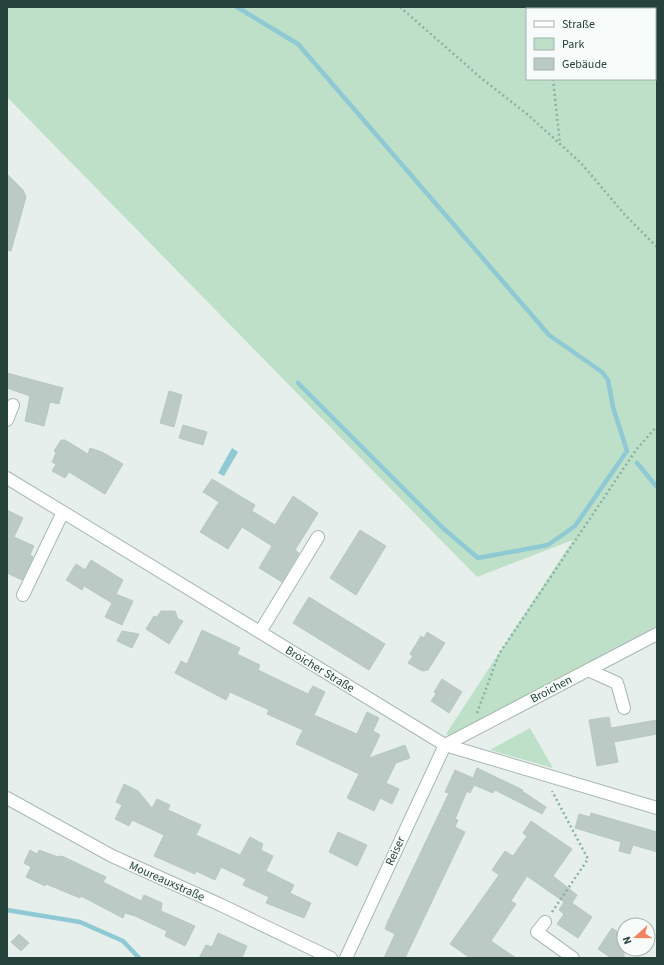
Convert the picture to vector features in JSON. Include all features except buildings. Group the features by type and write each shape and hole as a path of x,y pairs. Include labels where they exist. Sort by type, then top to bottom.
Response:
{"street":[{"path":"7,420 13,404"},
{"name":"Broicher Straße","path":"7,478 445,745 657,808"},
{"path":"23,595 63,512"},
{"path":"260,632 318,537"},
{"name":"Broichen","path":"445,745 657,634"},
{"path":"588,670 617,683 624,708"},
{"name":"Reiser","path":"346,958 445,745"},
{"name":"Moureauxstraße","path":"7,798 112,856 331,958"},
{"path":"545,922 537,932 573,958"}],"path":[{"path":"400,7 481,78 527,114 581,163 625,215 657,247"},
{"path":"553,80 560,144"},
{"path":"470,733 499,654 636,450 657,426"},
{"path":"543,775 588,859 545,922"}],"green space":[{"path":"7,7 657,7 657,637 456,740 446,734 573,540 477,577 7,97"},
{"path":"530,728 553,768 490,750"}],"water":[{"path":"232,448 238,452 224,476 218,473"}],"waterway":[{"path":"237,7 298,44 549,335 602,372 608,380 613,407 627,451 575,526 548,545 478,558 444,529 298,383"},
{"path":"637,463 657,487"},
{"path":"7,910 80,922 123,941 139,958"}]}
